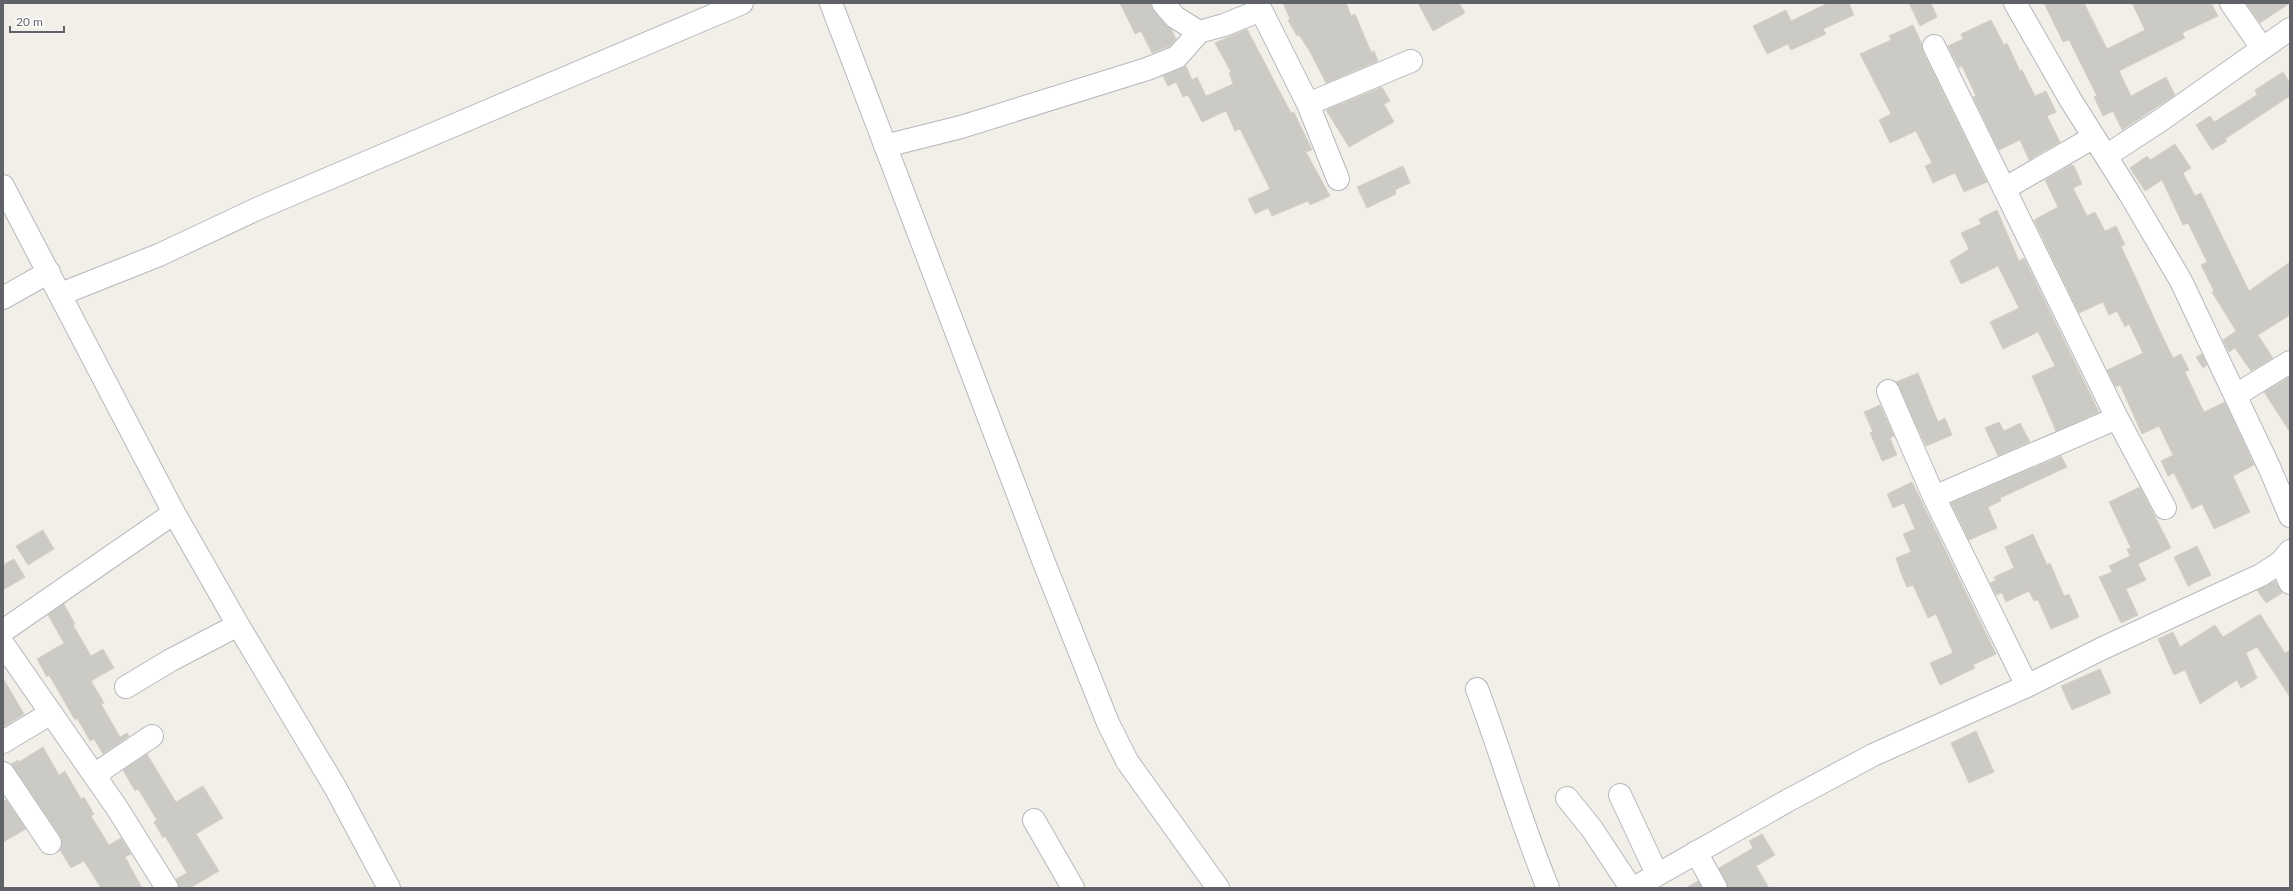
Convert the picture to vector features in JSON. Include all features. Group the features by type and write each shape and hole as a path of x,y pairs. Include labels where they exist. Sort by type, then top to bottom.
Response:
{"street":[{"path":"61,294 159,255 259,208 742,3"},
{"path":"831,3 1043,560 1108,723 1127,761 1218,888"},
{"path":"1163,3 1175,17 1199,32"},
{"path":"2015,3 2181,281 2236,395 2290,513"},
{"path":"2231,3 2262,48"},
{"path":"885,146 961,127 1147,69 1177,58 1199,32 1224,25 1260,6 1308,104 1338,179"},
{"path":"2106,156 2161,120 2290,29"},
{"path":"1934,46 2117,418 2165,508"},
{"path":"1308,104 1411,61"},
{"path":"2004,189 2094,137"},
{"path":"3,186 61,294 174,513 238,625 335,787 389,888"},
{"path":"3,298 49,272"},
{"path":"2236,395 2290,362"},
{"path":"1888,391 1934,496 2027,686"},
{"path":"1934,496 2117,418"},
{"path":"168,888 94,775 3,642 174,513"},
{"path":"1634,888 1696,852 1873,755 2027,686 2101,649 2261,575 2285,556 2290,583"},
{"path":"126,687 171,660 238,625"},
{"path":"1477,689 1507,769 1532,848 1548,888"},
{"path":"3,742 51,713"},
{"path":"94,775 152,736"},
{"path":"3,773 50,843"},
{"path":"1620,795 1657,874"},
{"path":"1566,798 1592,829 1631,888"},
{"path":"1034,820 1073,888"},
{"path":"1696,852 1716,888"}],"building":[{"path":"1120,3 1151,3 1154,11 1171,29 1176,39 1170,46 1152,53 1141,31 1135,34"},
{"path":"1283,3 1346,3 1351,16 1355,14 1371,52 1374,51 1378,61 1326,83 1309,50 1299,35 1297,36 1288,20 1290,19"},
{"path":"1418,3 1459,3 1465,13 1433,31"},
{"path":"1828,3 1849,3 1854,15 1823,29 1826,34 1791,50 1788,44 1767,54 1753,26 1786,10 1791,21"},
{"path":"1909,3 1931,3 1937,17 1920,26"},
{"path":"2044,3 2084,3 2107,49 2145,30 2132,3 2211,3 2218,16 2182,33 2185,38 2119,71 2131,96 2166,77 2175,95 2122,130 2113,111 2103,116 2094,97 2097,96 2069,40 2063,42"},
{"path":"2246,3 2290,3 2260,23"},
{"path":"1991,20 2004,45 2007,43 2020,71 2022,70 2035,96 2046,91 2056,112 2047,116 2060,142 2029,160 2020,140 1999,150 1973,97 1976,96 1962,66 1959,68 1948,46 1963,39 1961,34"},
{"path":"1913,25 1922,44 1923,52 1987,182 1964,192 1955,173 1933,183 1925,166 1932,163 1916,131 1890,143 1879,120 1891,114 1860,54 1891,40 1889,36"},
{"path":"1247,29 1291,113 1294,112 1312,150 1306,152 1330,196 1310,205 1308,201 1272,216 1268,208 1255,214 1248,199 1270,189 1240,129 1235,131 1226,111 1202,122 1188,95 1183,97 1176,82 1168,86 1163,76 1186,66 1192,80 1197,77 1206,96 1233,84 1229,73 1231,72 1215,43"},
{"path":"2283,72 2290,83 2290,96 2225,139 2227,141 2212,150 2196,125 2210,116 2214,122 2257,95 2255,90"},
{"path":"1382,87 1390,101 1384,104 1394,122 1349,147 1326,110"},
{"path":"2175,144 2191,168 2183,173 2195,196 2201,193 2249,291 2290,262 2290,315 2258,335 2273,358 2251,371 2235,348 2229,352 2223,340 2236,331 2212,292 2214,291 2201,265 2207,262 2188,223 2183,225 2162,180 2145,191 2130,168 2147,156 2150,160"},
{"path":"2071,165 2074,166 2082,184 2073,188 2087,216 2095,212 2105,231 2116,226 2125,245 2121,246 2161,333 2173,358 2181,354 2189,370 2185,372 2204,412 2225,402 2254,465 2233,476 2250,512 2214,529 2202,504 2192,509 2174,473 2168,476 2161,461 2173,455 2159,426 2142,434 2120,385 2116,387 2107,370 2143,353 2129,324 2125,327 2117,311 2109,315 2103,302 2079,313 2034,220 2058,207 2045,180"},
{"path":"1403,166 1410,183 1395,190 1396,194 1367,208 1357,187"},
{"path":"1997,210 2019,261 2024,258 2099,412 2056,431 2032,376 2055,366 2038,332 2003,349 1990,322 2019,308 1998,266 1961,284 1950,261 1969,249 1961,233 1981,224 1979,219"},
{"path":"2202,354 2207,365 2203,368 2196,357"},
{"path":"1918,373 1938,422 1945,418 1952,435 1926,446 1896,382"},
{"path":"2290,377 2290,432 2264,392"},
{"path":"1880,405 1894,436 1890,438 1897,455 1882,461 1870,433 1873,432 1864,412"},
{"path":"1999,422 2004,431 2020,423 2030,442 1998,456 1985,428"},
{"path":"2061,456 2067,467 2000,498 2001,501 1988,507 1997,528 1969,540 1951,503"},
{"path":"1912,482 1996,654 1973,665 1975,668 1940,685 1930,663 1953,653 1936,614 1928,618 1913,585 1907,587 1901,573 1896,558 1911,552 1903,534 1915,529 1904,503 1893,508 1887,494"},
{"path":"2140,487 2171,548 2138,564 2146,580 2126,589 2138,615 2121,623 2099,577 2112,572 2109,566 2130,556 2127,549 2131,548 2109,502"},
{"path":"43,530 54,549 28,565 16,546"},
{"path":"2033,534 2047,565 2050,563 2064,596 2069,594 2079,617 2051,629 2038,600 2034,601 2029,591 2006,602 2002,593 1996,595 1990,583 1996,580 1994,577 2014,568 2005,547"},
{"path":"2197,546 2211,575 2188,586 2174,557"},
{"path":"14,559 25,577 3,590 3,565"},
{"path":"2275,581 2282,593 2266,603 2257,590"},
{"path":"64,604 75,624 73,625 91,656 103,649 114,668 91,681 104,703 101,704 120,737 127,733 129,736 103,754 94,739 90,741 77,718 75,720 49,675 47,677 37,659 64,643 48,615"},
{"path":"2260,614 2285,653 2290,650 2290,697 2257,647 2246,653 2257,678 2241,688 2237,680 2200,704 2185,670 2174,675 2158,639 2173,632 2180,647 2215,625 2223,637"},
{"path":"2100,669 2111,693 2072,710 2061,686"},
{"path":"3,678 24,714 3,727"},
{"path":"1976,731 1994,772 1969,783 1951,743"},
{"path":"43,747 59,775 65,771 81,799 84,797 94,814 91,816 109,845 121,838 131,854 125,857 142,888 101,888 84,861 71,868 60,850 62,843 60,836 11,764 18,760 19,762"},
{"path":"147,754 176,802 203,786 223,818 196,834 219,871 190,888 179,888 176,879 187,873 165,836 163,838 154,822 157,820 138,789 135,791 123,770"},
{"path":"6,800 26,829 3,842 3,801"},
{"path":"1762,834 1775,855 1756,866 1769,888 1728,888 1719,868 1753,848 1749,841"},
{"path":"1698,881 1702,888 1686,888"}]}
